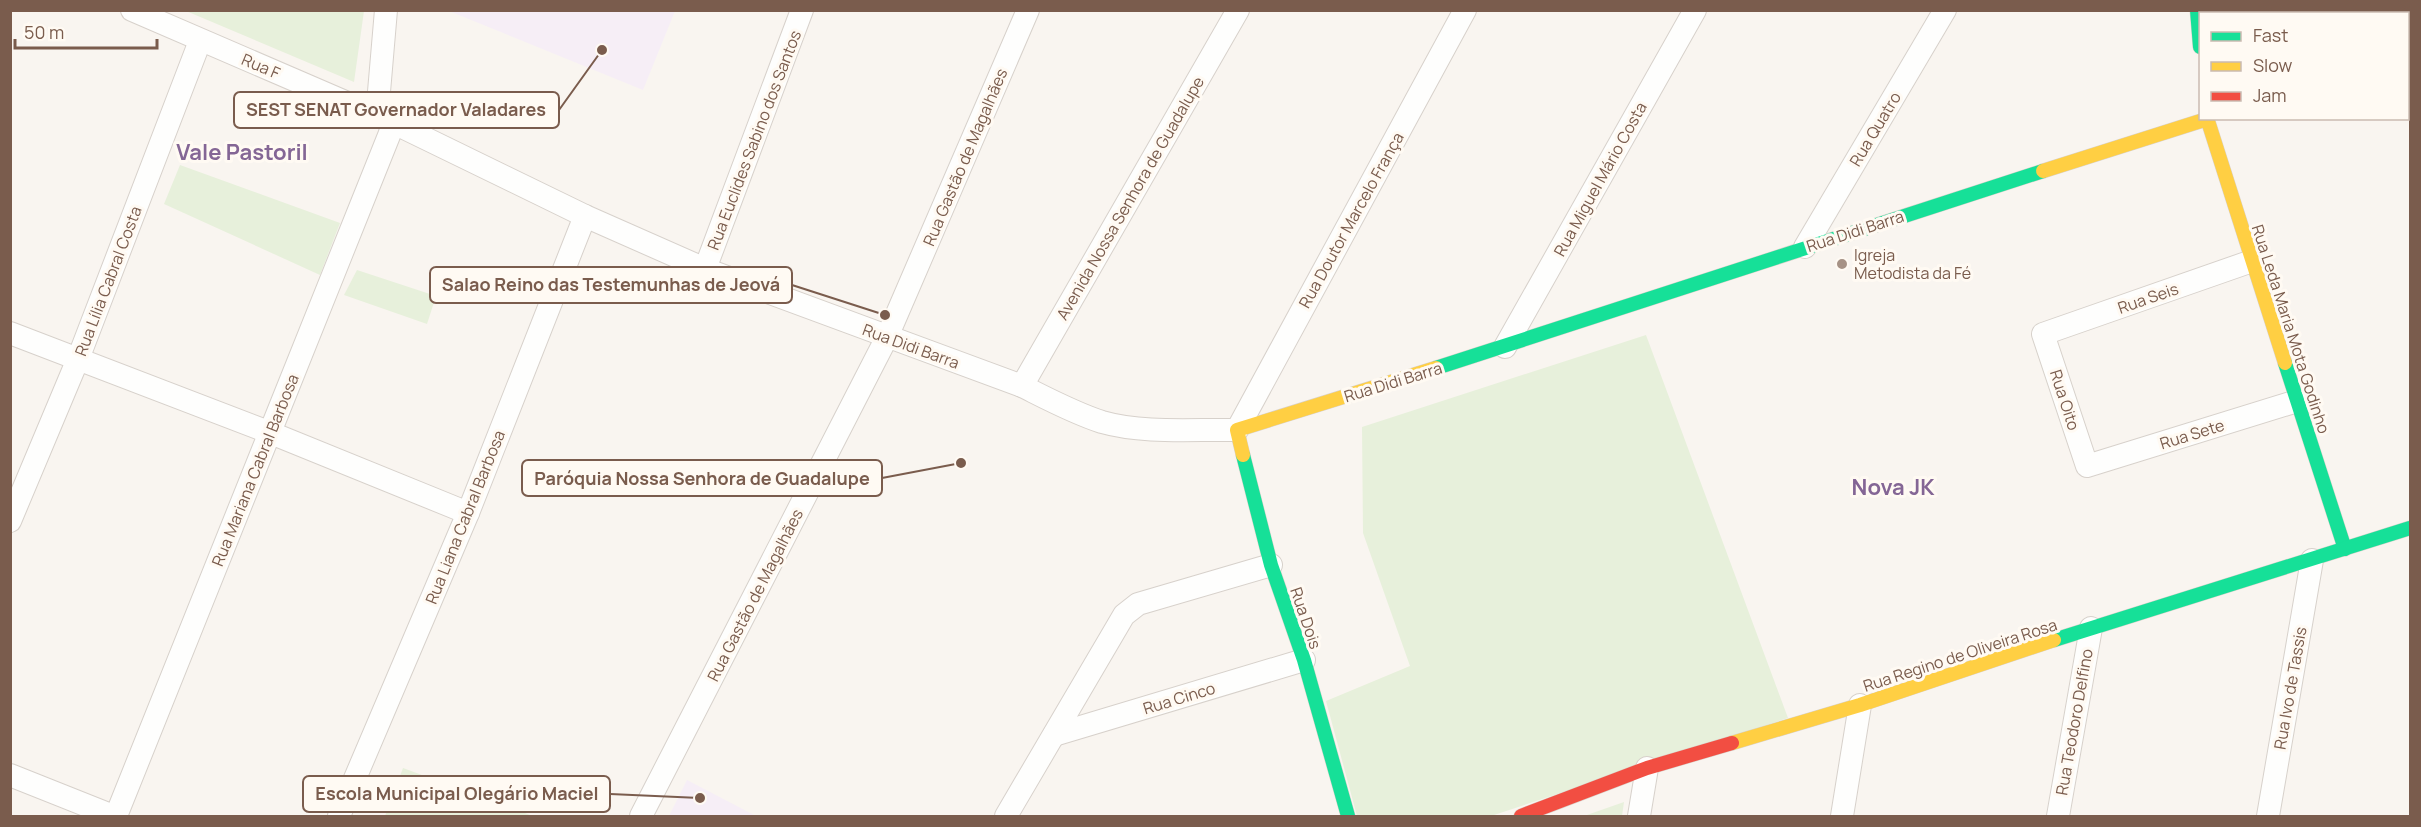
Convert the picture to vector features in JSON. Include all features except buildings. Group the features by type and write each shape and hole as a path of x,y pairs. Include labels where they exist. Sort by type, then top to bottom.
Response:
{"street":[{"name":"Rua F","path":"132,10 385,119 585,216"},
{"name":"Rua Mariana Cabral Barbosa","path":"115,816 271,433 385,119 386,10"},
{"name":"Rua Euclides Sabino dos Santos","path":"705,269 802,10"},
{"name":"Rua Gastão de Magalhães","path":"641,816 887,337 1028,10"},
{"name":"Avenida Nossa Senhora de Guadalupe","path":"1022,386 1238,10"},
{"name":"Rua Doutor Marcelo França","path":"1237,430 1465,10"},
{"name":"Rua Miguel Mário Costa","path":"1505,347 1695,10"},
{"name":"Rua Quatro","path":"1805,247 1945,10"},
{"path":"2198,10 2199,28"},
{"name":"Rua Lília Cabral Costa","path":"10,520 78,359 201,41"},
{"name":"Rua Didi Barra","path":"585,216 705,269 1022,386 1063,406 1104,422 1145,428 1237,430 1505,347 1805,247 2201,120"},
{"name":"Rua Leda Maria Mota Godinho","path":"2208,120 2345,549"},
{"name":"Rua Liana Cabral Barbosa","path":"339,816 468,513 585,216"},
{"name":"Rua Seis","path":"2043,334 2252,261"},
{"path":"10,333 271,433 468,513"},
{"name":"Rua Oito","path":"2043,334 2087,466"},
{"name":"Rua Sete","path":"2087,466 2297,401"},
{"name":"Rua Dois","path":"1237,430 1271,565 1304,660 1348,816"},
{"path":"2410,528 2410,534"},
{"name":"Rua Regino de Oliveira Rosa","path":"1521,816 1647,768 1860,705 2091,628 2410,528"},
{"name":"Rua Ivo de Tassis","path":"2268,816 2312,560"},
{"path":"1006,816 1124,615 1138,604 1271,565"},
{"name":"Rua Teodoro Delfino","path":"2058,816 2091,628"},
{"name":"Rua Cinco","path":"1054,735 1304,660"},
{"path":"1842,816 1860,705"},
{"path":"1639,816 1647,768"},
{"path":"10,775 115,816"}],"shaded area":[{"path":"449,11 675,11 643,90"},
{"path":"2410,11 2410,63 2409,12 2231,12"},
{"path":"687,780 756,816 669,816"}],"green space":[{"path":"186,11 364,11 354,82"},
{"path":"180,165 340,223 320,275 164,204"},
{"path":"357,270 436,296 427,324 344,295"},
{"path":"1646,335 1788,718 1491,816 1357,816 1326,701 1410,666 1363,533 1362,427"},
{"path":"403,768 533,816 385,816"},
{"path":"1624,802 1622,816 1584,816"}],"traffic: fast":[{"path":"2197,10 2199,35"},
{"path":"1436,368 2043,171"},
{"path":"2285,363 2345,549"},
{"path":"1243,455 1271,565 1304,660 1348,816"},
{"path":"2054,640 2410,528"}],"traffic: slow":[{"path":"2043,171 2204,120"},
{"path":"2208,120 2285,363"},
{"path":"1243,455 1237,430 1436,368"},
{"path":"1732,743 1860,705 2054,640"}],"traffic: jam":[{"path":"1521,816 1647,768 1732,743"}],"place":[{"name":"SEST SENAT Governador Valadares","path":"602,50"},
{"name":"Igreja Metodista da Fé","path":"1842,264"},
{"name":"Salao Reino das Testemunhas de Jeová","path":"885,315"},
{"name":"Paróquia Nossa Senhora de Guadalupe","path":"961,463"},
{"name":"Escola Municipal Olegário Maciel","path":"700,798"}],"district":[{"name":"Vale Pastoril","path":"242,152"},
{"name":"Nova JK","path":"1893,487"}]}
